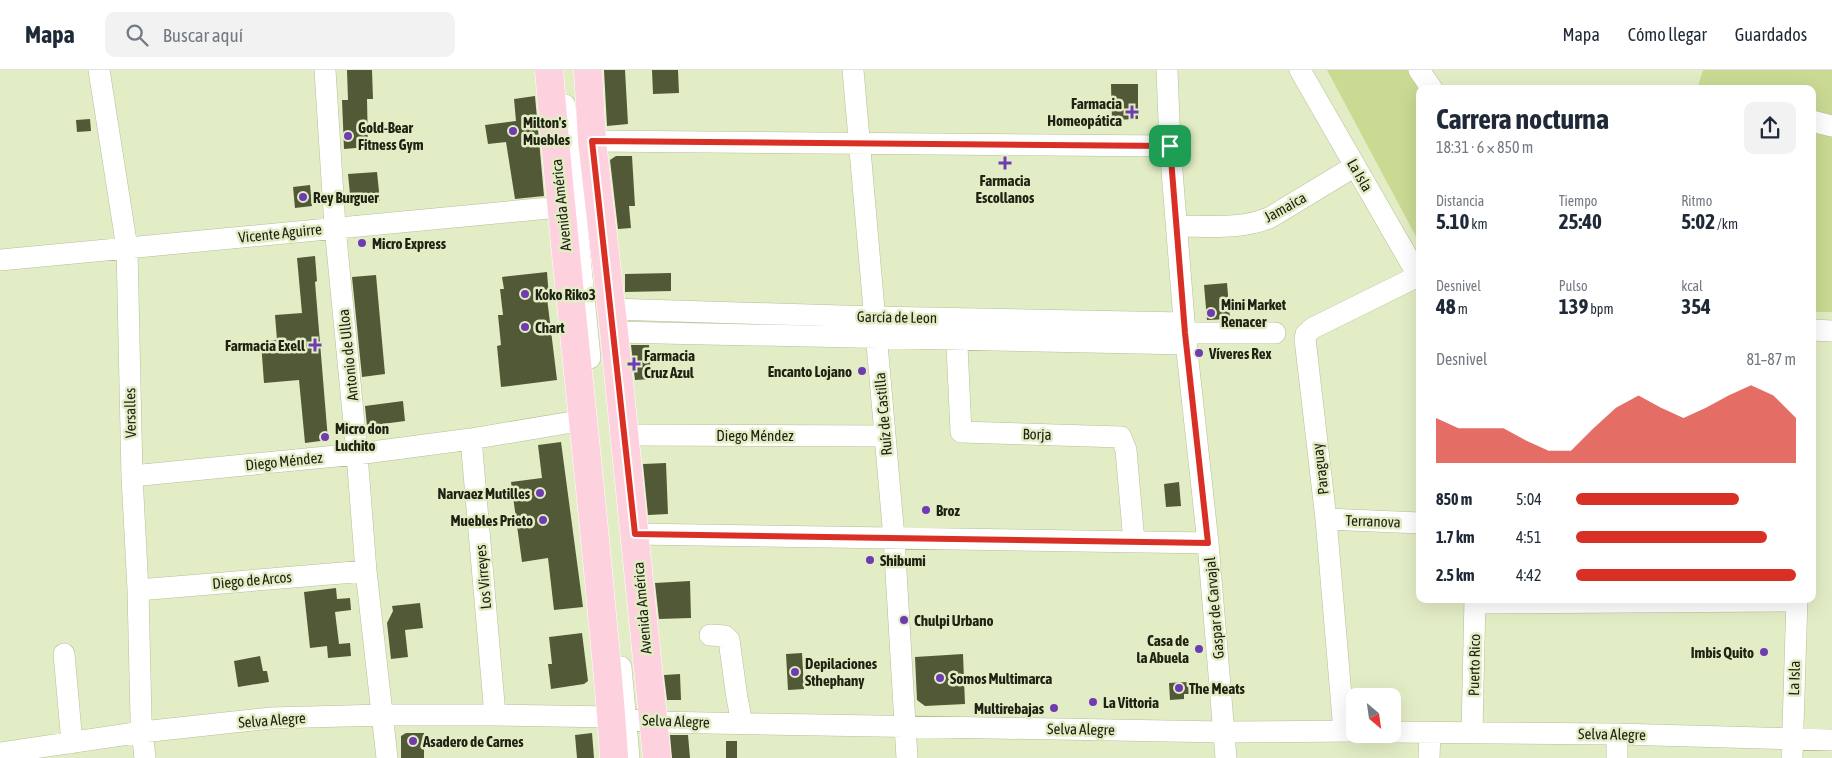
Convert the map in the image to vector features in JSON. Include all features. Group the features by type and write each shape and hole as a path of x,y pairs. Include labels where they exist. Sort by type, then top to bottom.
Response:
{"main road":[{"name":"Avenida América","path":"549,70 560,207 584,420 633,719 657,758"},
{"name":"Avenida América","path":"588,70 592,141 635,534 633,719 614,758"}],"street":[{"name":"Versalles","path":"99,70 127,248 132,476 138,590 142,732 145,758"},
{"name":"Antonio de Ulloa","path":"325,70 335,228 357,454 366,571 387,758"},
{"path":"562,70 633,719 644,758"},
{"path":"577,70 615,436 633,719 629,758"},
{"name":"Ruíz de Castilla","path":"853,70 894,538 907,758"},
{"name":"Gaspar de Carvajal","path":"1167,70 1170,146 1178,226 1185,333 1208,543 1226,758"},
{"name":"La Isla","path":"1300,70 1416,273"},
{"path":"1419,70 1429,85"},
{"path":"1816,122 1832,126"},
{"path":"592,141 1170,146"},
{"name":"Jamaica","path":"1178,226 1240,226 1257,223 1271,217 1355,166"},
{"name":"Vicente Aguirre","path":"0,260 560,207"},
{"name":"Paraguay","path":"1346,703 1305,339 1306,334 1318,325 1416,279"},
{"name":"García de Leon","path":"612,320 1185,333 1274,333"},
{"name":"Borja","path":"956,328 961,432 1121,437 1126,450 1134,542"},
{"path":"1816,330 1832,331"},
{"name":"Diego Méndez","path":"132,476 357,454 470,439 584,420"},
{"name":"Diego Méndez","path":"624,434 885,436"},
{"name":"Los Virreyes","path":"470,439 495,715"},
{"name":"Terranova","path":"1326,519 1416,523"},
{"path":"635,534 1208,543"},
{"name":"Diego de Arcos","path":"138,590 366,571"},
{"name":"Puerto Rico","path":"1472,732 1475,603"},
{"name":"La Isla","path":"1792,748 1797,603"},
{"path":"710,635 725,636 729,640 742,723"},
{"path":"64,654 72,742"},
{"name":"Selva Alegre","path":"0,753 142,732 271,718 383,715 495,715 742,723 1223,732 1346,731"},
{"name":"Selva Alegre","path":"1401,732 1617,734 1792,748 1832,740"},
{"path":"1429,758 1430,733"},
{"path":"1617,734 1617,758"}],"green space":[{"path":"1327,70 1410,70 1416,85 1416,237"},
{"path":"1703,70 1832,70 1832,312 1816,312 1816,85 1698,85"}],"building":[{"path":"347,70 372,70 373,99 367,99 368,147 344,149 342,100 348,100"},
{"path":"604,70 625,70 628,124 607,126"},
{"path":"652,70 678,70 679,93 653,94"},
{"path":"1111,84 1138,84 1138,119 1112,120"},
{"path":"535,96 544,196 515,199 506,142 488,144 485,125 516,121 514,99"},
{"path":"90,119 91,131 77,132 76,120"},
{"path":"616,156 632,156 635,206 629,206 631,228 618,229 610,160"},
{"path":"377,172 380,201 351,204 348,174"},
{"name":"Rey Burguer","path":"310,185 312,206 295,208 293,187"},
{"path":"315,256 317,281 315,282 328,440 305,443 299,380 264,383 261,342 277,340 275,315 302,313 297,258"},
{"path":"547,272 549,298 547,298 557,380 501,387 497,346 501,345 498,315 503,315 500,289 504,289 502,277"},
{"path":"671,273 671,291 625,292 625,274"},
{"path":"376,275 385,374 362,377 352,277"},
{"path":"1227,283 1230,319 1207,320 1204,285"},
{"path":"631,345 649,345 651,379 635,380"},
{"path":"403,401 405,421 367,426 365,406"},
{"path":"561,442 583,607 554,610 548,558 522,562 511,482 542,478 538,445"},
{"path":"666,463 668,514 648,515 643,464"},
{"path":"1179,482 1181,506 1166,507 1164,484"},
{"path":"690,581 691,618 659,619 655,583"},
{"path":"336,588 337,599 350,598 351,610 335,612 339,644 350,643 351,656 328,658 327,646 310,648 304,592"},
{"path":"420,603 423,628 405,630 408,657 391,659 387,623 393,611 392,606"},
{"path":"582,633 588,681 584,684 551,689 548,664 552,664 549,637"},
{"name":"Depilaciones Sthephany","path":"802,653 804,689 788,690 786,654"},
{"name":"Somos Multimarca","path":"963,654 965,704 925,706 917,700 915,657"},
{"path":"260,656 263,671 267,671 269,682 238,687 234,661"},
{"path":"680,674 681,700 667,700 664,675"},
{"name":"The Meats","path":"1188,682 1189,694 1184,694 1184,699 1170,700 1169,683"},
{"path":"406,733 424,733 424,758 401,758 401,736"},
{"path":"592,733 594,758 577,758 575,735"},
{"path":"670,735 688,735 690,758 672,758"},
{"path":"726,741 737,741 737,758 726,758"}],"place":[{"name":"Farmacia Homeopática","path":"1132,112"},
{"name":"Milton's Muebles","path":"513,131"},
{"name":"Gold-Bear Fitness Gym","path":"348,136"},
{"name":"Farmacia Escollanos","path":"1005,163"},
{"name":"Rey Burguer","path":"303,197"},
{"name":"Micro Express","path":"362,243"},
{"name":"Koko Riko3","path":"525,294"},
{"name":"Mini Market Renacer","path":"1211,313"},
{"name":"Chart","path":"525,327"},
{"name":"Farmacia Exell","path":"315,345"},
{"name":"Víveres Rex","path":"1199,353"},
{"name":"Farmacia Cruz Azul","path":"634,364"},
{"name":"Encanto Lojano","path":"862,371"},
{"name":"Micro don Luchito","path":"325,437"},
{"name":"Narvaez Mutilles","path":"540,493"},
{"name":"Broz","path":"926,510"},
{"name":"Muebles Prieto","path":"543,520"},
{"name":"Shibumi","path":"870,560"},
{"name":"Chulpi Urbano","path":"904,620"},
{"name":"Casa de la Abuela","path":"1199,649"},
{"name":"Imbis Quito","path":"1764,652"},
{"name":"Depilaciones Sthephany","path":"795,672"},
{"name":"Somos Multimarca","path":"940,678"},
{"name":"The Meats","path":"1179,688"},
{"name":"La Vittoria","path":"1093,702"},
{"name":"Multirebajas","path":"1054,708"},
{"name":"Asadero de Carnes","path":"413,741"}],"route":[{"path":"592,141 1170,146 1178,226 1185,333 1208,543 635,534 592,141"}]}
